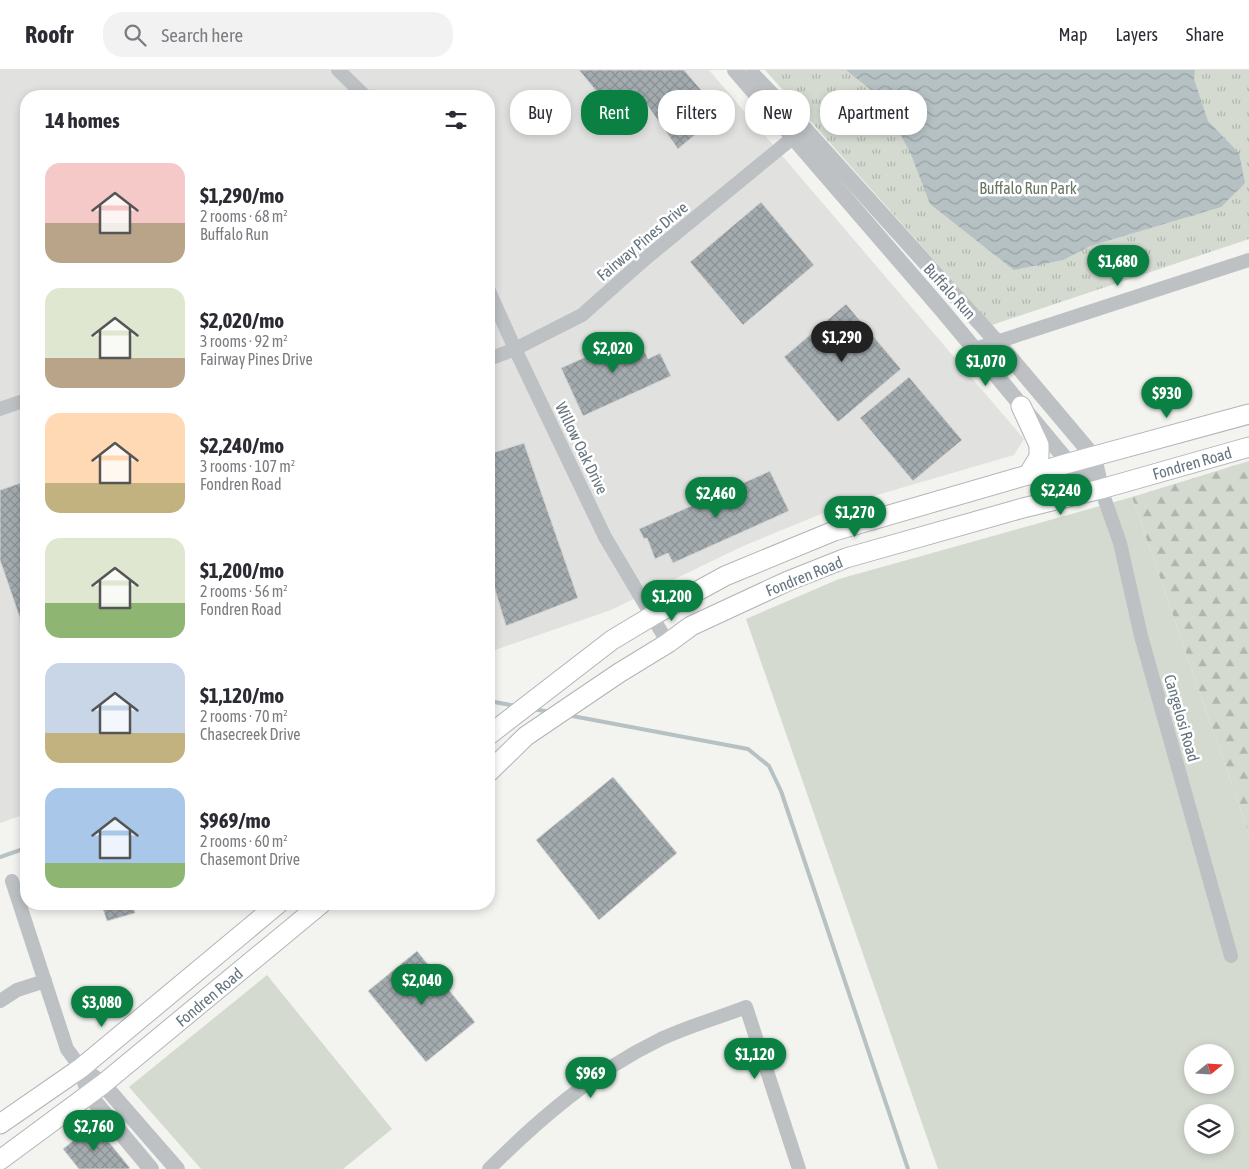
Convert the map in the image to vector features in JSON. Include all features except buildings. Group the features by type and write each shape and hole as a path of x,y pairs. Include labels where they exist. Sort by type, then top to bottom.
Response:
{"main road":[{"path":"1021,406 1039,445 1039,457 1028,475"},
{"name":"Fondren Road","path":"495,730 612,640 652,616 725,576 834,531 1069,463 1248,420"},
{"name":"Fondren Road","path":"495,766 526,736 691,626 788,580 846,558 1023,508 1101,489 1249,446"},
{"path":"834,531 846,558"},
{"name":"Fondren Road","path":"0,1124 81,1068 271,910"},
{"name":"Fondren Road","path":"0,1160 96,1089 186,1017 314,910"},
{"path":"239,936 257,956"}],"street":[{"path":"338,70 359,90"},
{"name":"Buffalo Run","path":"735,70 755,90"},
{"name":"Buffalo Run","path":"748,70 764,90"},
{"name":"Fairway Pines Drive","path":"495,358 515,350 582,315 646,259 797,135"},
{"name":"Buffalo Run","path":"801,135 996,342 1094,457 1101,489"},
{"name":"Buffalo Run","path":"801,135 1069,463 1101,489"},
{"path":"975,349 1249,260"},
{"name":"Willow Oak Drive","path":"495,305 605,537 668,643"},
{"path":"0,409 20,402"},
{"name":"Cangelosi Road","path":"1101,489 1120,543 1141,636 1231,956"},
{"path":"12,881 20,905"},
{"path":"21,910 68,1050 151,1169"},
{"path":"0,1001 17,990 45,982"},
{"path":"488,1169 566,1098 602,1073 660,1039 746,1007 799,1169"},
{"path":"96,1089 177,1169"}],"shaded area":[{"path":"0,70 709,70 726,90 658,90 658,135 735,135 735,100 745,112 745,135 764,135 1024,439 1014,455 843,505 741,547 611,610 495,650 495,90 20,90 20,816 0,823"}],"green space":[{"name":"Buffalo Run Park","path":"765,70 1249,70 1249,239 992,325 823,135 927,135 927,90 820,90 820,132 810,121 810,90 783,90"},
{"path":"1249,461 1249,834 1132,497"},
{"path":"1132,497 1249,834 1249,1169 938,1169 746,619 839,579"},
{"path":"267,975 392,1129 343,1169 201,1169 129,1087"}],"water":[{"name":"Buffalo Run Park","path":"846,70 1195,70 1194,79 1208,121 1239,153 1245,183 1221,207 1090,246 1063,260 1014,270 930,204 910,152 901,135 927,135 927,90 871,90"}],"waterway":[{"path":"495,702 516,706"},
{"path":"533,709 550,712"},
{"path":"567,715 748,749 769,766 781,791 908,1169"},
{"path":"0,857 20,850"}]}
